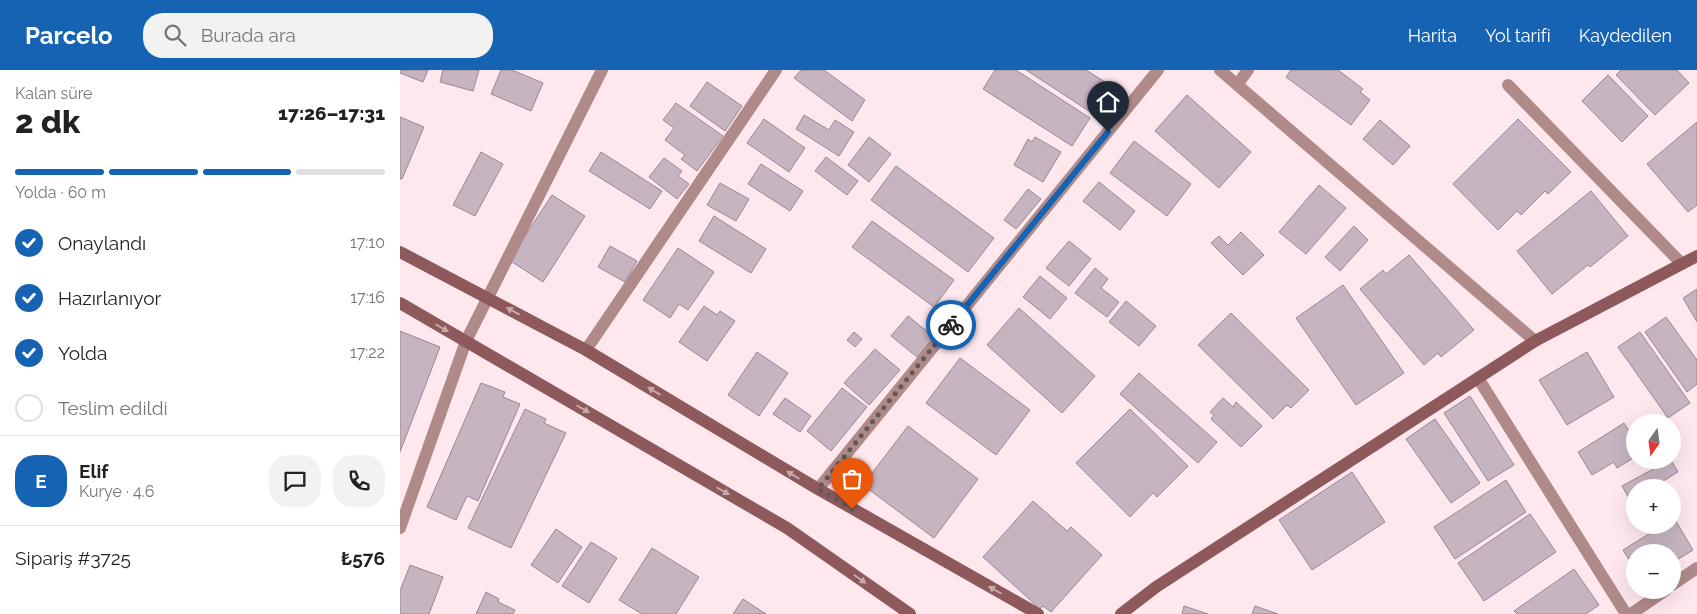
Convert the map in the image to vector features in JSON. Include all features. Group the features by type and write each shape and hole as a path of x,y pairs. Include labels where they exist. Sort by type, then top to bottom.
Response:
{"street":[{"path":"400,528 466,341 602,70"},
{"path":"586,350 776,70"},
{"path":"818,489 1158,70"},
{"path":"1220,70 1535,341"},
{"path":"1237,85 1248,70"},
{"path":"1508,85 1682,264"},
{"path":"400,252 586,350 818,489 1038,614"},
{"path":"1121,614 1156,587 1535,341 1697,256"},
{"path":"400,303 787,528 910,614"},
{"path":"1478,378 1626,614"},
{"path":"1681,580 1697,568"},
{"path":"1632,614 1653,599"}],"building":[{"path":"400,70 428,70 423,82 400,73"},
{"path":"443,70 479,70 473,91 440,82"},
{"path":"501,70 512,70 543,83 531,111 491,94"},
{"path":"801,70 824,70 865,100 852,121 794,78"},
{"path":"995,70 1016,70 1090,118 1072,146 983,89"},
{"path":"1026,70 1086,70 1113,87 1095,115"},
{"path":"1291,70 1338,70 1363,89 1360,92 1370,100 1351,125 1286,77"},
{"path":"1621,70 1677,70 1689,83 1655,115 1616,75"},
{"path":"1608,75 1648,116 1622,142 1582,101"},
{"path":"707,82 742,106 725,131 690,106"},
{"path":"1187,95 1251,152 1219,188 1155,131"},
{"path":"676,103 723,136 697,171 681,159 685,155 665,140 674,128 663,120"},
{"path":"804,115 829,130 835,120 854,132 839,156 796,129"},
{"path":"400,117 424,127 402,179 400,179"},
{"path":"764,119 805,148 789,172 747,143"},
{"path":"1518,119 1571,172 1548,194 1545,191 1521,215 1517,211 1498,230 1453,184"},
{"path":"1380,120 1410,146 1393,165 1363,139"},
{"path":"1697,122 1697,205 1688,212 1647,164"},
{"path":"869,137 891,154 869,182 848,165"},
{"path":"1035,137 1061,152 1043,182 1014,165 1028,139 1032,142"},
{"path":"1134,141 1191,184 1167,216 1110,173"},
{"path":"481,152 503,164 475,216 453,205"},
{"path":"601,152 662,191 650,209 589,171"},
{"path":"826,157 858,181 847,195 815,171"},
{"path":"664,158 682,171 678,176 689,184 677,199 649,177"},
{"path":"761,164 803,191 790,211 748,184"},
{"path":"896,166 994,238 968,272 871,200"},
{"path":"1099,182 1135,211 1120,230 1083,201"},
{"path":"720,183 749,199 736,221 707,205"},
{"path":"1319,185 1346,208 1306,254 1279,232"},
{"path":"1028,189 1041,199 1016,229 1004,220"},
{"path":"1591,191 1628,236 1590,267 1588,265 1552,294 1517,251"},
{"path":"552,195 585,216 543,282 509,260"},
{"path":"714,216 766,249 751,273 699,241"},
{"path":"872,221 954,280 934,307 852,247"},
{"path":"1354,226 1368,240 1340,271 1325,257"},
{"path":"1241,232 1264,255 1243,275 1211,243 1219,236 1228,245"},
{"path":"1069,241 1091,259 1069,286 1046,268"},
{"path":"610,246 637,261 625,282 598,267"},
{"path":"678,248 714,272 688,310 679,304 670,318 643,300"},
{"path":"1409,255 1474,330 1441,357 1438,353 1424,365 1360,289 1383,270 1386,274"},
{"path":"1095,268 1108,279 1101,288 1119,302 1107,317 1075,293"},
{"path":"1040,276 1067,298 1050,319 1023,297"},
{"path":"1343,285 1404,373 1356,405 1296,318"},
{"path":"1697,289 1697,322 1683,298"},
{"path":"1126,301 1156,326 1139,346 1109,322"},
{"path":"704,306 717,315 720,311 735,321 707,361 679,342"},
{"path":"1019,308 1095,376 1062,413 987,345"},
{"path":"1231,313 1309,390 1291,408 1287,405 1273,419 1198,345"},
{"path":"908,316 934,337 917,357 891,336"},
{"path":"1666,317 1697,360 1697,384 1687,392 1645,332"},
{"path":"400,331 440,347 400,452"},
{"path":"854,332 862,339 855,347 847,340"},
{"path":"1640,332 1690,403 1674,414 1665,414 1618,347"},
{"path":"875,349 900,370 869,405 844,383"},
{"path":"757,352 788,373 759,416 728,395"},
{"path":"1587,352 1614,397 1567,425 1539,380"},
{"path":"960,358 1030,410 996,455 926,403"},
{"path":"1139,373 1217,442 1198,463 1120,394"},
{"path":"481,383 505,392 503,397 520,404 478,501 467,496 456,520 427,507"},
{"path":"842,388 867,407 831,451 807,431"},
{"path":"1470,396 1514,465 1488,481 1444,413"},
{"path":"785,398 811,416 800,432 773,414"},
{"path":"1223,398 1233,407 1236,402 1262,426 1241,447 1211,419 1214,415 1210,412"},
{"path":"525,409 546,419 544,423 566,433 511,548 468,528"},
{"path":"1130,409 1188,466 1157,497 1153,493 1130,517 1076,463"},
{"path":"1435,419 1480,483 1451,503 1406,439"},
{"path":"1624,423 1626,426 1626,462 1617,468 1614,462 1592,475 1578,452"},
{"path":"908,426 978,479 934,538 863,485"},
{"path":"1653,469 1676,469 1678,472 1667,479 1635,479"},
{"path":"1352,472 1385,522 1312,570 1279,520"},
{"path":"1506,480 1526,512 1455,559 1434,527"},
{"path":"1626,484 1626,493 1622,486"},
{"path":"1033,501 1067,531 1071,527 1102,555 1051,612 1043,606 1040,609 983,557"},
{"path":"1530,514 1556,552 1484,601 1458,563"},
{"path":"556,529 582,547 558,583 531,565"},
{"path":"1681,530 1693,550 1681,557 1681,544 1633,544 1649,534 1681,534"},
{"path":"591,542 617,558 589,603 562,586"},
{"path":"652,548 699,577 676,614 642,614 619,600"},
{"path":"410,565 443,577 429,614 400,614 400,591"},
{"path":"1574,569 1599,605 1586,614 1517,614 1514,611"},
{"path":"486,592 499,599 498,602 515,610 513,614 476,614"},
{"path":"743,599 766,614 733,614"},
{"path":"1184,606 1208,614 1182,614"},
{"path":"1255,606 1278,614 1252,614"}],"way so far":[{"path":"852,509 818,489 951,325"}],"route":[{"path":"951,325 1108,132"}]}
